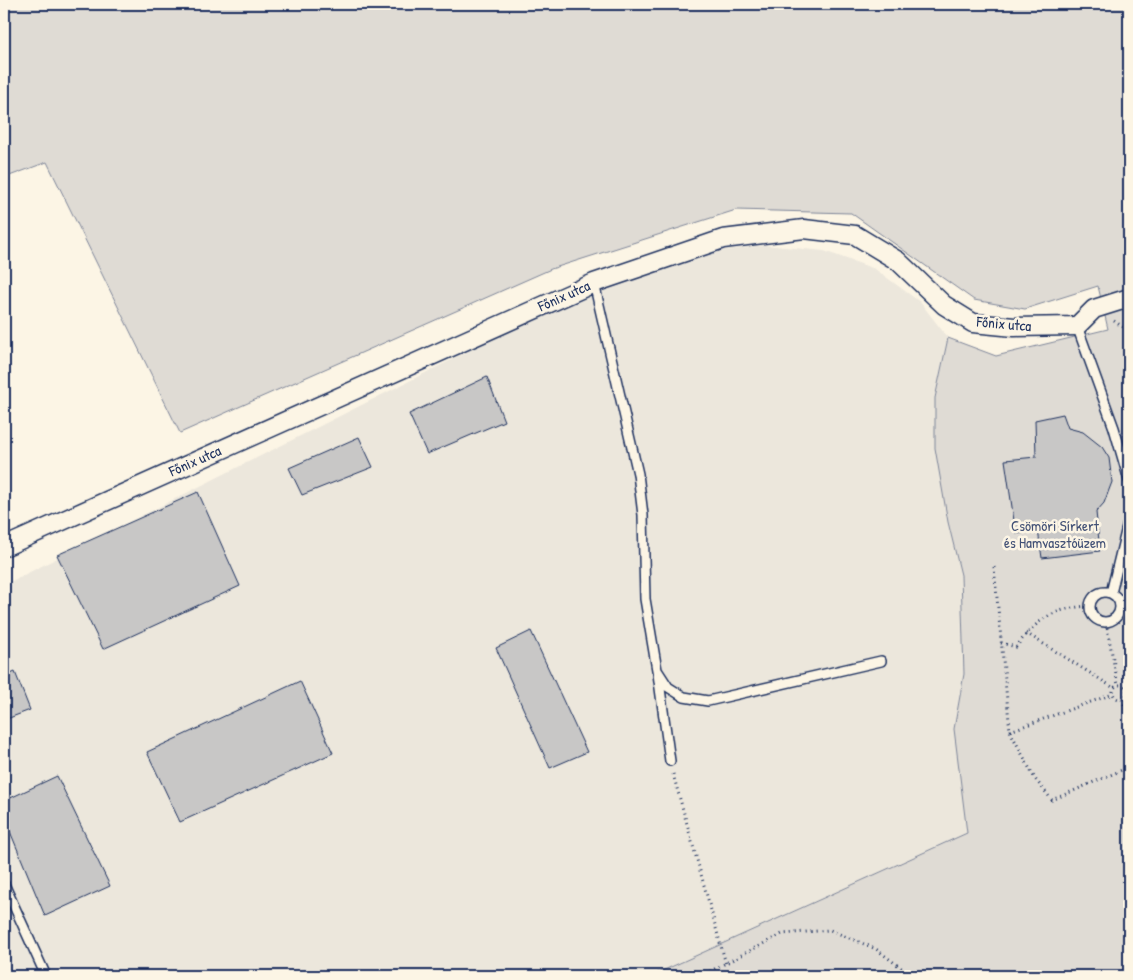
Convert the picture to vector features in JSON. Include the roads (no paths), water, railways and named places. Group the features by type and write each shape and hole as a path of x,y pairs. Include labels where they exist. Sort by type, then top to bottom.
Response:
{"street":[{"name":"Főnix utca","path":"4,547 594,283 723,240 804,229 855,235 898,261 944,305 973,323 1014,328 1078,326"},
{"path":"1078,326 1094,309 1129,298"}],"lane":[{"path":"594,283 638,474 643,515 646,599 670,761"},
{"path":"1078,326 1114,428 1129,480"},
{"path":"1112,594 1129,518"},
{"path":"1102,592 1112,594 1125,605 1114,620 1106,623 1097,621 1091,615 1089,606 1093,597 1102,592"},
{"path":"657,670 668,687 684,697 708,701 882,661"},
{"path":"4,884 46,976"}],"park label":[{"name":"Csömöri Sírkert és Hamvasztóüzem","path":"1055,534"}]}
